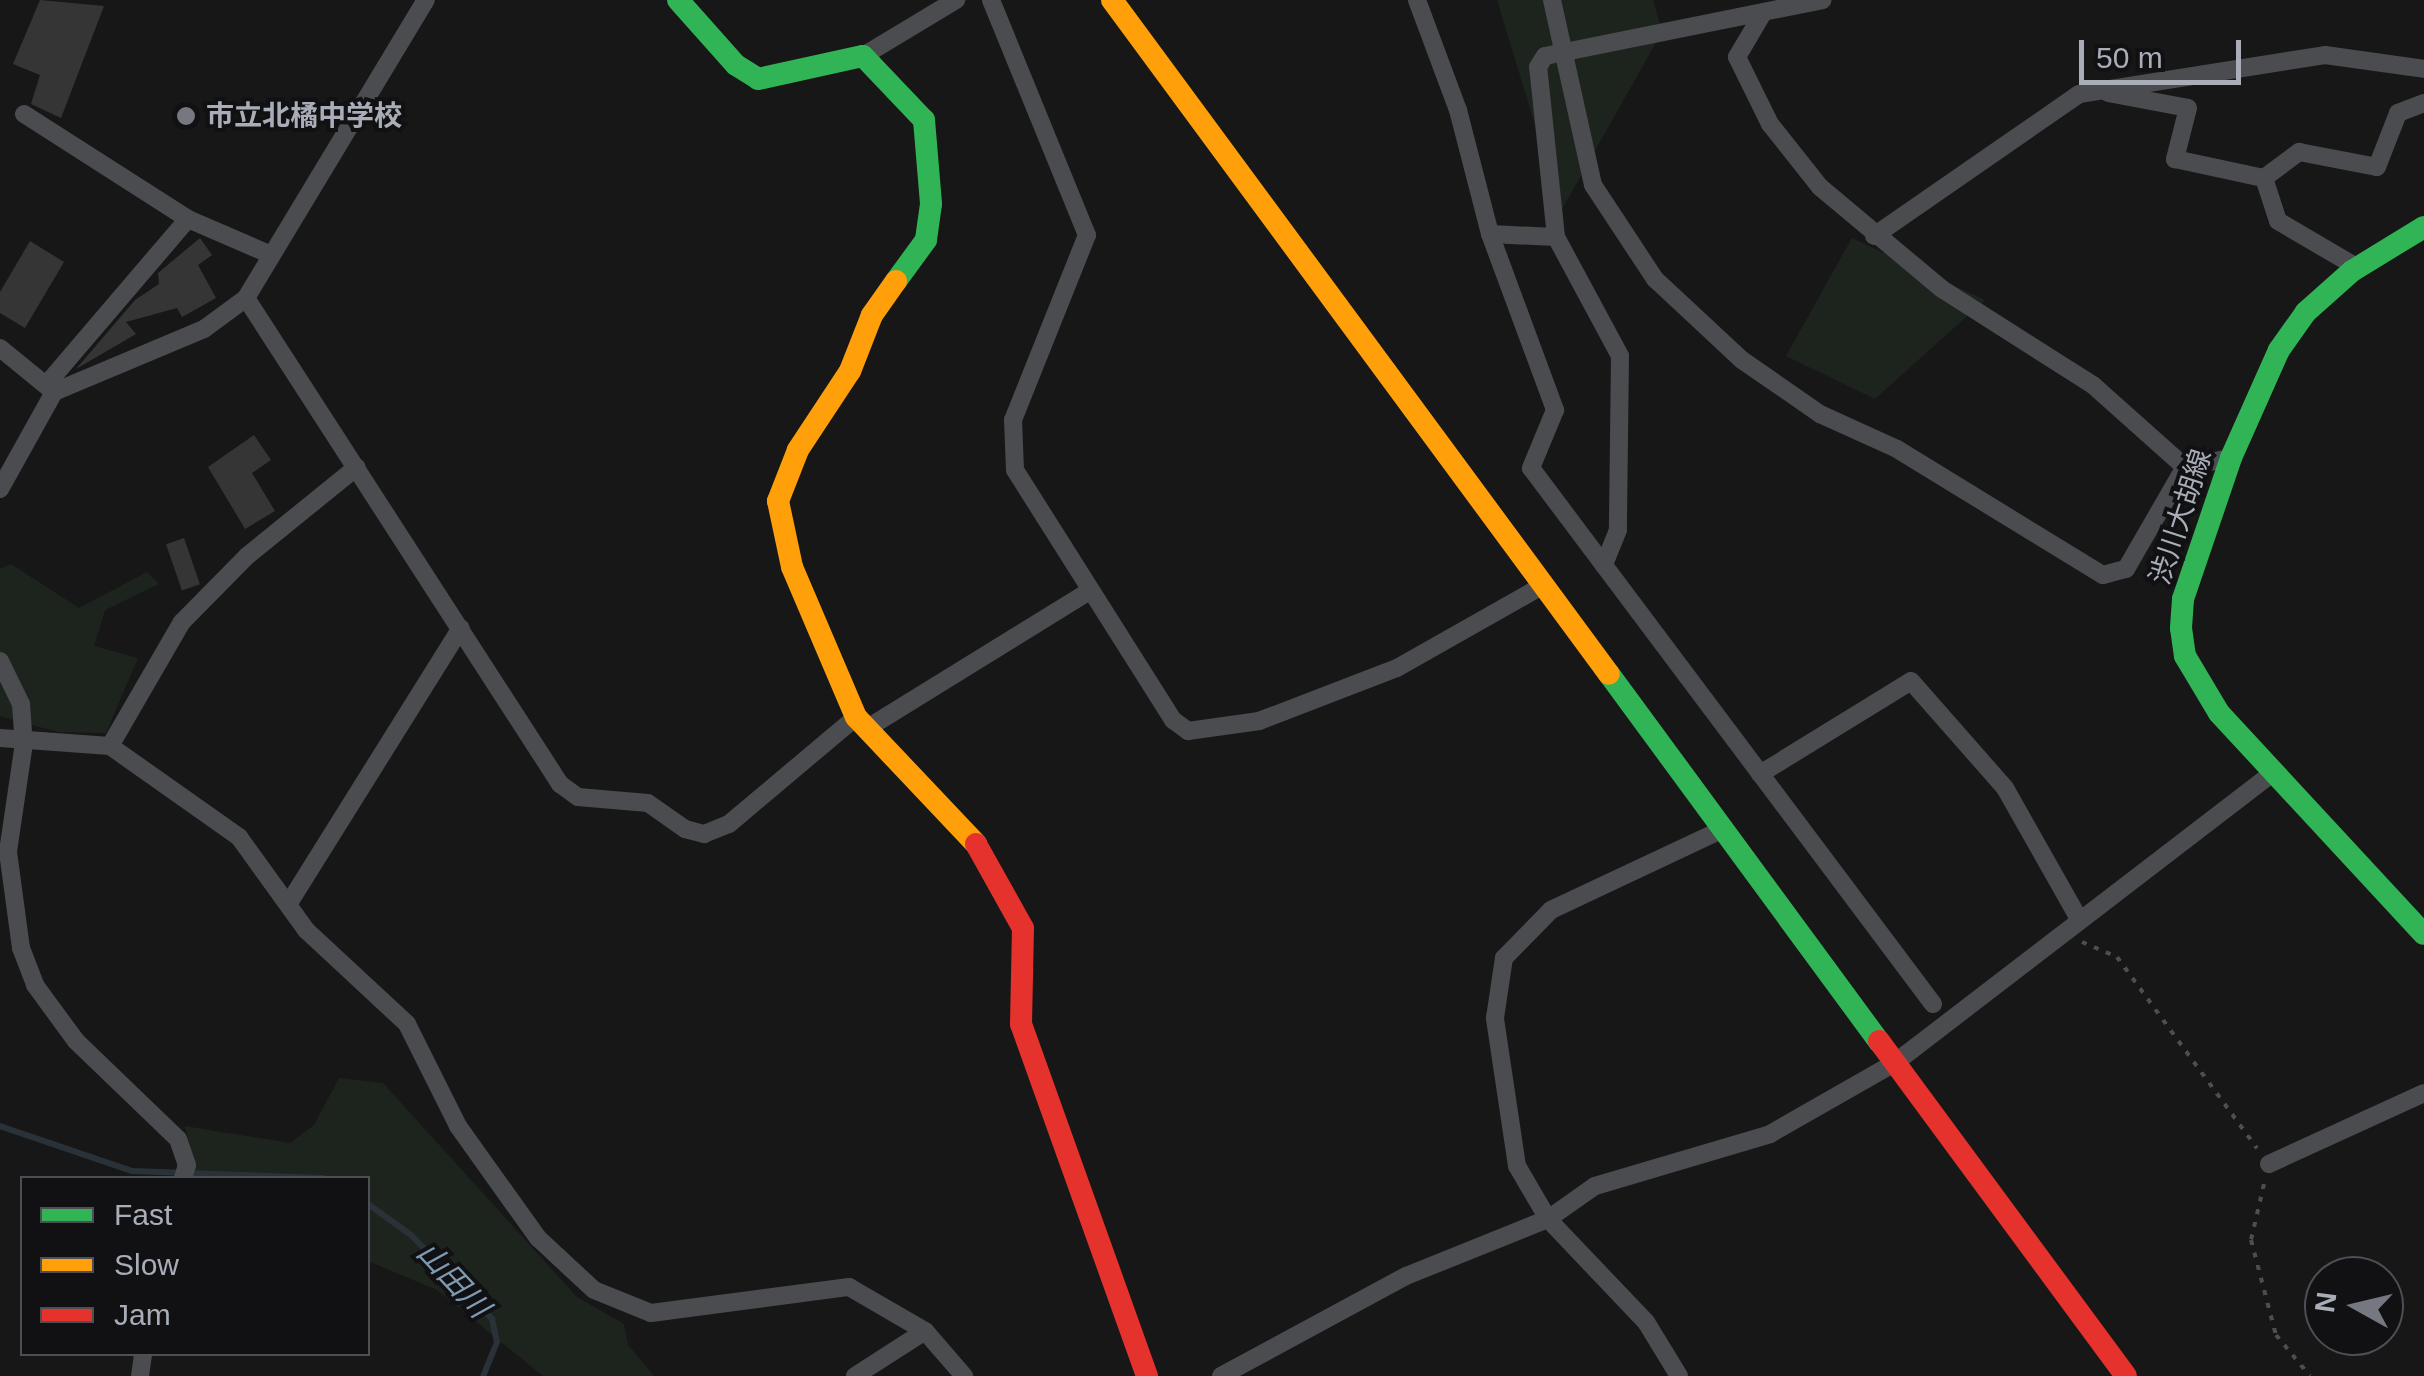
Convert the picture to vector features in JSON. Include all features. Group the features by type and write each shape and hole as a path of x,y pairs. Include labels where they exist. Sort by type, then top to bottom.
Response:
{"street":[{"path":"50,388 204,329 246,298 426,0"},
{"path":"678,0 736,65 758,78 863,56 956,0"},
{"path":"990,0 1086,235 1010,442 1015,470 1088,592 1188,731 1259,720 1397,668 1544,586"},
{"path":"1112,0 2126,1376"},
{"path":"1417,0 1458,110 1490,234 1556,410 1531,468 1933,1004"},
{"path":"1552,0 1592,185 1620,230 1694,320 1820,414 1896,449 2102,575 2126,569 2185,467 2231,458"},
{"path":"1604,565 1618,530 1620,356 1556,237 1538,67 1562,50 1822,0"},
{"path":"1763,12 1737,57 1770,124 1820,187 1874,236 1959,300 2094,386 2185,467"},
{"path":"1874,236 2079,94 2325,55 2424,68"},
{"path":"863,56 924,120 931,204 926,240 872,315 850,371 798,450 778,501 792,567 862,723 1003,880 1023,928 1021,1024 1147,1376"},
{"path":"2098,91 2188,108 2175,160 2264,178 2300,152 2377,167 2398,113 2424,103"},
{"path":"24,114 188,219 271,255"},
{"path":"2264,178 2278,221 2358,268"},
{"path":"0,489 50,388 188,219"},
{"name":"渋川大胡線","path":"2424,227 2358,268 2306,312 2279,350 2231,458 2183,599 2185,656 2219,713 2424,934"},
{"path":"1490,234 1556,237"},
{"path":"246,298 560,784 601,803 648,803 685,829 704,834 729,824 862,723 1088,592"},
{"path":"0,348 50,388"},
{"path":"110,746 182,622 260,544 358,468"},
{"path":"288,903 461,628"},
{"path":"0,660 21,704 24,743 9,884 34,986 76,1040 164,1121 187,1165 184,1176"},
{"path":"1760,774 1911,681 2005,788 2078,916"},
{"path":"0,738 24,743 110,746 239,837 317,942 407,1024 458,1126 538,1238 594,1290 651,1313 849,1287 925,1331 964,1376"},
{"path":"1223,1376 1406,1276 1548,1219 1615,1178 1770,1134 1896,1062 2078,916 2272,774"},
{"path":"1679,1376 1646,1322 1548,1219 1517,1166 1494,1018 1504,958 1551,910 1723,829"},
{"path":"2269,1164 2424,1092"},
{"path":"856,1376 925,1331"}],"path":[{"path":"2060,932 2117,956 2269,1164 2251,1240 2276,1335 2310,1376"}],"shaded area":[{"path":"1497,0 1653,0 1662,32 1561,211"},
{"path":"1852,238 1985,300 1875,399 1786,356"},
{"path":"11,564 79,608 147,572 159,584 105,610 94,646 138,658 106,733 58,732 0,716 0,569"},
{"path":"339,1078 383,1083 577,1297 624,1324 628,1345 654,1376 543,1376 437,1290 370,1262 370,1176 197,1176 185,1126 290,1143 314,1125"}],"building":[{"path":"40,0 104,6 61,118 31,104 40,75 13,64"},
{"path":"200,238 212,255 198,265 216,298 182,317 177,308 126,322 136,334 76,369 135,300 159,284 158,273"},
{"path":"30,241 64,262 25,328 0,313 0,292"},
{"path":"254,435 271,460 252,473 275,511 245,529 208,467"},
{"path":"184,538 200,584 182,591 166,544"}],"waterway":[{"name":"山田川","path":"0,1126 132,1171 268,1176"},
{"name":"山田川","path":"370,1205 411,1235 492,1319 497,1342 483,1376"}],"traffic: fast":[{"path":"678,0 736,65 758,79 863,56 924,120 931,204 926,240 896,281"},
{"path":"2424,227 2352,271 2306,312 2279,350 2231,458 2183,599 2181,628 2185,656 2219,713 2424,934"},
{"path":"1609,674 1879,1041"}],"traffic: slow":[{"path":"1112,0 1609,674"},
{"path":"896,281 872,315 850,371 798,450 778,501 792,567 856,717 976,844"}],"traffic: jam":[{"path":"976,844 1023,928 1021,1024 1147,1376"},
{"path":"1879,1041 2126,1376"}],"place":[{"name":"市立北橘中学校","path":"186,116"}]}
